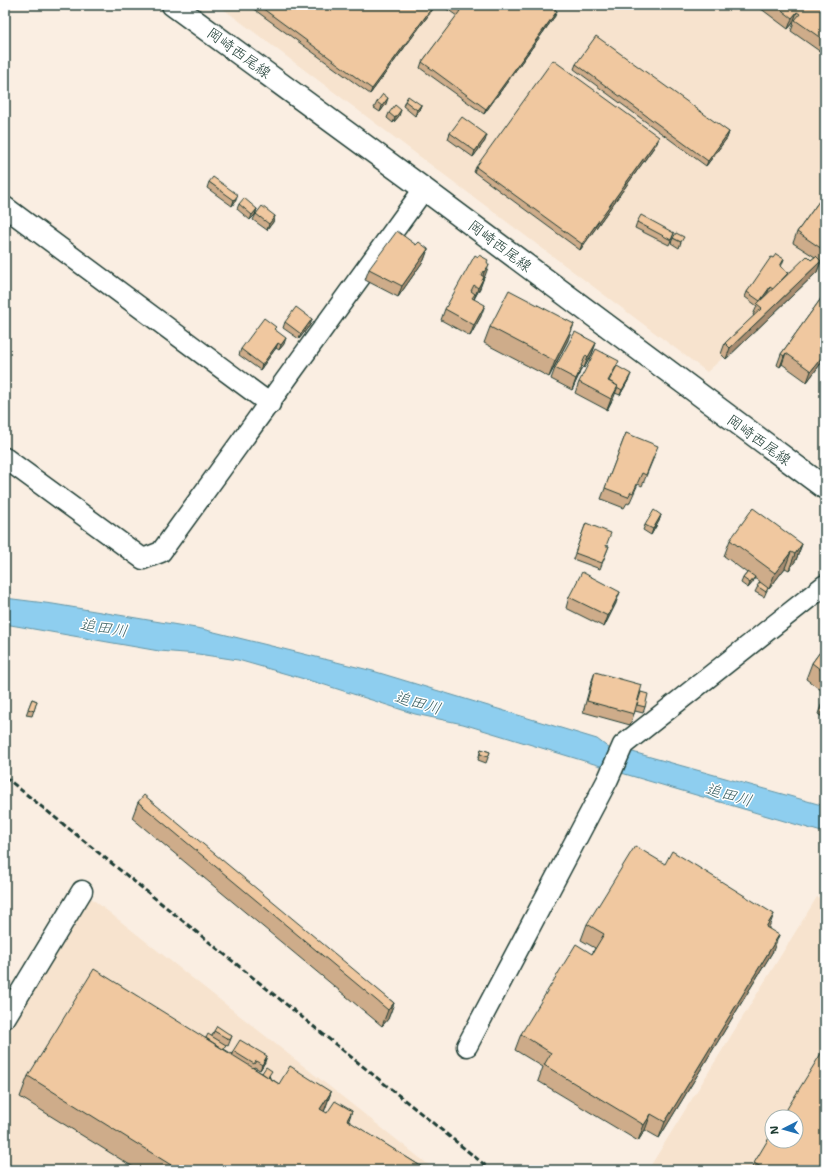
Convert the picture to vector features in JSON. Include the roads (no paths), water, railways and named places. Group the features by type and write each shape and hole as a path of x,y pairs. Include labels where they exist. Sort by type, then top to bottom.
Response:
{"main road":[{"name":"岡崎西尾線","path":"173,5 424,189 825,488"}],"street":[{"path":"5,458 143,559 161,552 270,404 424,189"},
{"path":"5,207 270,404"},
{"path":"467,1046 608,779 623,746 825,585"},
{"path":"5,1018 82,891"}],"water":[{"name":"追田川","path":"5,598 53,604 202,629 373,671 597,739 614,752 604,767 463,724 415,714 325,685 238,660 198,654 159,651 5,624"},
{"name":"追田川","path":"629,751 825,806 825,833 618,772"}],"railway":[{"path":"5,777 491,1170"}]}
